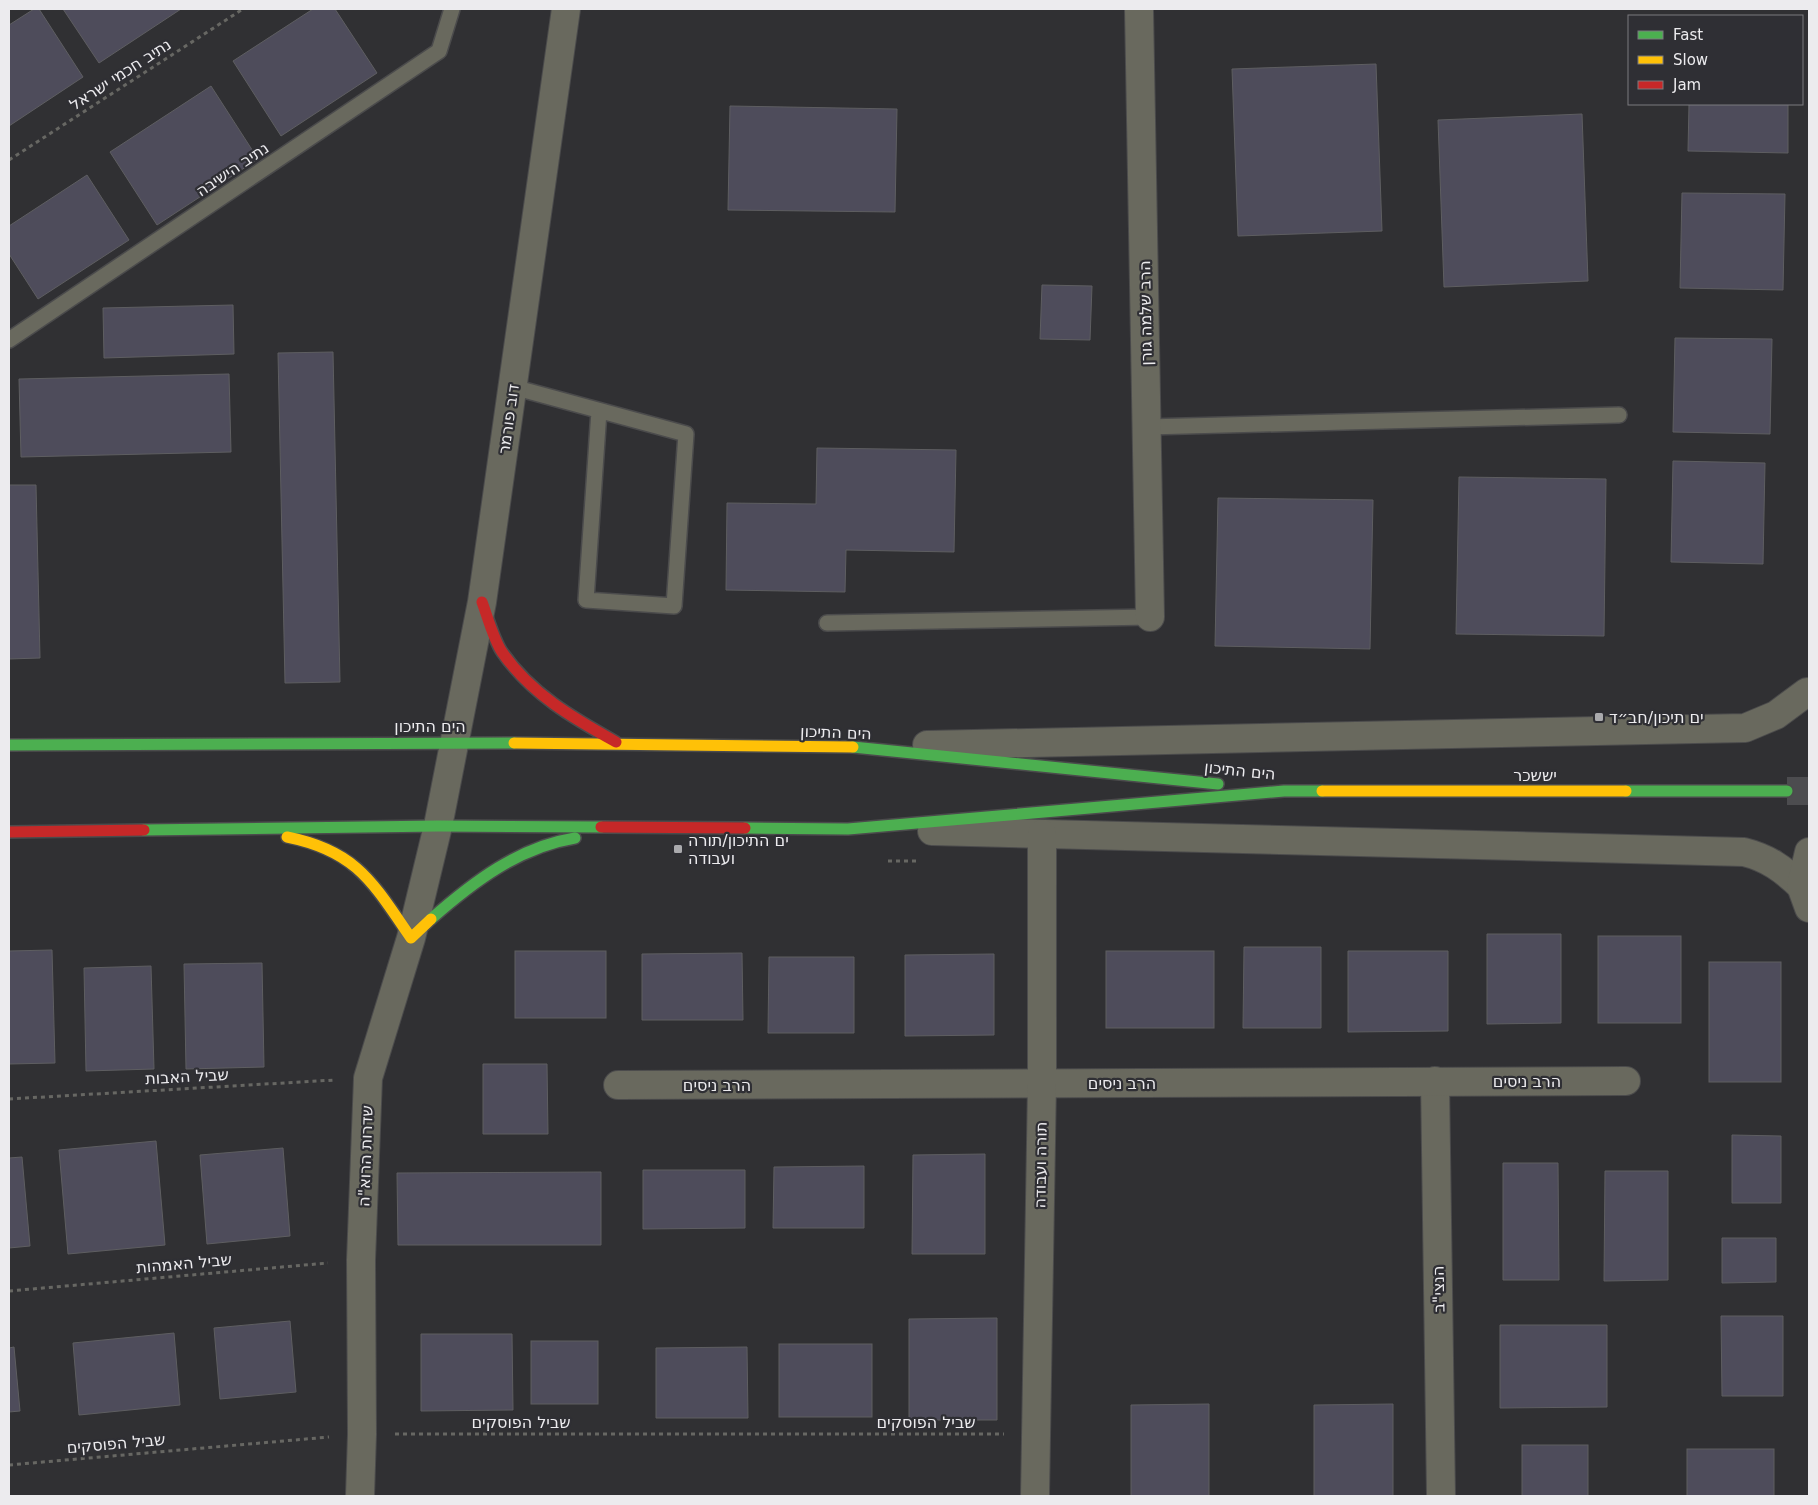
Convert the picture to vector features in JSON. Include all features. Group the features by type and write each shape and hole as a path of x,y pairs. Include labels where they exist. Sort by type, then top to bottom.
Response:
{"street":[{"name":"דוב פורמר","path":"438,826 482,602 566,9"},
{"name":"הרב שלמה גורן","path":"1139,9 1150,617"},
{"path":"482,602 501,651 531,687 566,714 620,744"},
{"path":"853,747 1745,728 1776,715 1808,696"},
{"name":"הים התיכון","path":"9,745 454,742 853,747 1284,791"},
{"name":"הים התיכון","path":"9,832 438,826 848,829 1284,791"},
{"name":"יששכר","path":"1284,791 1787,791"},
{"name":"שדרות הרוא\"ה","path":"360,1496 362,1434 361,1260 368,1078 412,938 438,826"},
{"path":"252,829 313,842 350,862 378,892 412,938 466,887 512,860 551,842 634,828"},
{"path":"848,829 1744,852 1760,856 1780,866 1805,897"},
{"name":"תורה ועבודה","path":"1035,1496 1042,1083 1042,834"},
{"path":"1805,897 1809,852"},
{"name":"הנצי\"ב","path":"1435,1081 1441,1496"},
{"name":"הרב ניסים","path":"618,1085 1626,1081"}],"lane":[{"name":"נתיב הישיבה","path":"9,340 438,51 452,9"},
{"path":"513,387 686,434 674,606 586,600 599,411"},
{"path":"1147,426 1619,415"},
{"path":"827,623 1150,617"}],"path":[{"name":"נתיב חכמי ישראל","path":"9,160 243,9"},
{"name":"שביל האבות","path":"9,1099 368,1078"},
{"name":"שביל האמהות","path":"9,1291 361,1260"},
{"name":"שביל הפוסקים","path":"9,1465 362,1434 1035,1434"}],"building":[{"path":"34,9 39,9 83,77 9,126 9,25"},
{"path":"63,9 181,9 99,63"},
{"path":"313,9 335,9 377,73 281,136 233,61"},
{"path":"1376,64 1382,231 1238,236 1232,69"},
{"path":"211,86 258,159 157,225 110,152"},
{"path":"1689,105 1788,105 1788,153 1688,151"},
{"path":"730,106 897,109 895,212 728,210"},
{"path":"1582,114 1588,281 1444,287 1438,120"},
{"path":"87,175 129,240 38,299 9,254 9,226"},
{"path":"1682,193 1785,194 1783,290 1680,288"},
{"path":"1042,285 1092,286 1090,340 1040,339"},
{"path":"233,305 234,354 104,358 103,308"},
{"path":"1675,338 1772,339 1770,434 1673,432"},
{"path":"333,352 340,682 285,683 278,353"},
{"path":"229,374 231,452 21,457 19,379"},
{"path":"817,448 956,450 954,552 846,550 845,592 726,590 727,503 816,504"},
{"path":"1673,461 1765,463 1763,564 1671,562"},
{"path":"1459,477 1606,479 1604,636 1456,634"},
{"path":"9,485 36,485 40,658 9,659"},
{"path":"1218,498 1373,500 1370,649 1215,646"},
{"path":"1487,934 1561,934 1561,1023 1487,1024"},
{"path":"1598,936 1681,936 1681,1023 1598,1023"},
{"path":"1244,947 1321,947 1321,1028 1243,1028"},
{"path":"52,950 55,1063 9,1064 9,951"},
{"path":"515,951 606,951 606,1018 515,1018"},
{"path":"1106,951 1214,951 1214,1028 1106,1028"},
{"path":"1348,951 1448,951 1448,1031 1348,1032"},
{"path":"742,953 743,1020 642,1020 642,954"},
{"path":"994,954 994,1035 905,1036 905,955"},
{"path":"769,957 854,957 854,1033 768,1033"},
{"path":"1709,962 1781,962 1781,1082 1709,1082"},
{"path":"262,963 264,1067 186,1069 184,964"},
{"path":"151,966 154,1069 86,1071 84,968"},
{"path":"483,1064 547,1064 548,1134 483,1134"},
{"path":"1732,1135 1781,1136 1781,1203 1732,1203"},
{"path":"156,1141 165,1245 68,1254 59,1150"},
{"path":"283,1148 290,1236 207,1244 200,1155"},
{"path":"985,1154 985,1254 912,1254 913,1155"},
{"path":"22,1157 30,1246 9,1248 9,1158"},
{"path":"1503,1163 1558,1163 1559,1280 1503,1280"},
{"path":"864,1166 864,1228 773,1228 774,1167"},
{"path":"643,1170 745,1170 745,1228 643,1229"},
{"path":"1605,1171 1668,1171 1668,1280 1604,1281"},
{"path":"601,1172 601,1245 398,1245 397,1173"},
{"path":"1722,1238 1776,1238 1776,1282 1722,1283"},
{"path":"1721,1316 1783,1316 1783,1396 1722,1396"},
{"path":"997,1318 997,1420 909,1420 909,1319"},
{"path":"290,1321 296,1392 220,1399 214,1328"},
{"path":"1500,1325 1607,1325 1607,1407 1500,1408"},
{"path":"174,1333 180,1405 79,1415 73,1343"},
{"path":"421,1334 512,1334 513,1410 421,1411"},
{"path":"531,1341 598,1341 598,1404 531,1404"},
{"path":"779,1344 872,1344 872,1417 779,1417"},
{"path":"14,1347 20,1411 9,1412 9,1348"},
{"path":"747,1347 748,1418 656,1418 656,1348"},
{"path":"1209,1404 1209,1496 1131,1496 1131,1405"},
{"path":"1393,1404 1393,1496 1314,1496 1314,1405"},
{"path":"1522,1445 1588,1445 1588,1496 1522,1496"},
{"path":"1687,1449 1774,1449 1774,1496 1687,1496"}],"tunnel":[{"path":"1787,791 1809,791"}],"traffic: fast":[{"path":"9,745 514,743"},
{"path":"853,747 1218,784"},
{"path":"745,828 848,829 1284,791 1322,791"},
{"path":"1626,791 1787,791"},
{"path":"144,830 438,826 601,827"},
{"path":"431,919 480,879 498,868 535,849 575,838"}],"traffic: slow":[{"path":"514,743 853,747"},
{"path":"1322,791 1626,791"},
{"path":"287,837 311,843 331,851 361,872 374,886 411,938 431,919"}],"traffic: jam":[{"path":"482,602 493,634 502,652 513,667 539,693 554,704 616,742"},
{"path":"601,827 745,828"},
{"path":"9,832 144,830"}],"place":[{"name":"ים תיכון/חב״ד","path":"1599,717"},
{"name":"ים התיכון/תורה ועבודה","path":"678,849"}]}
